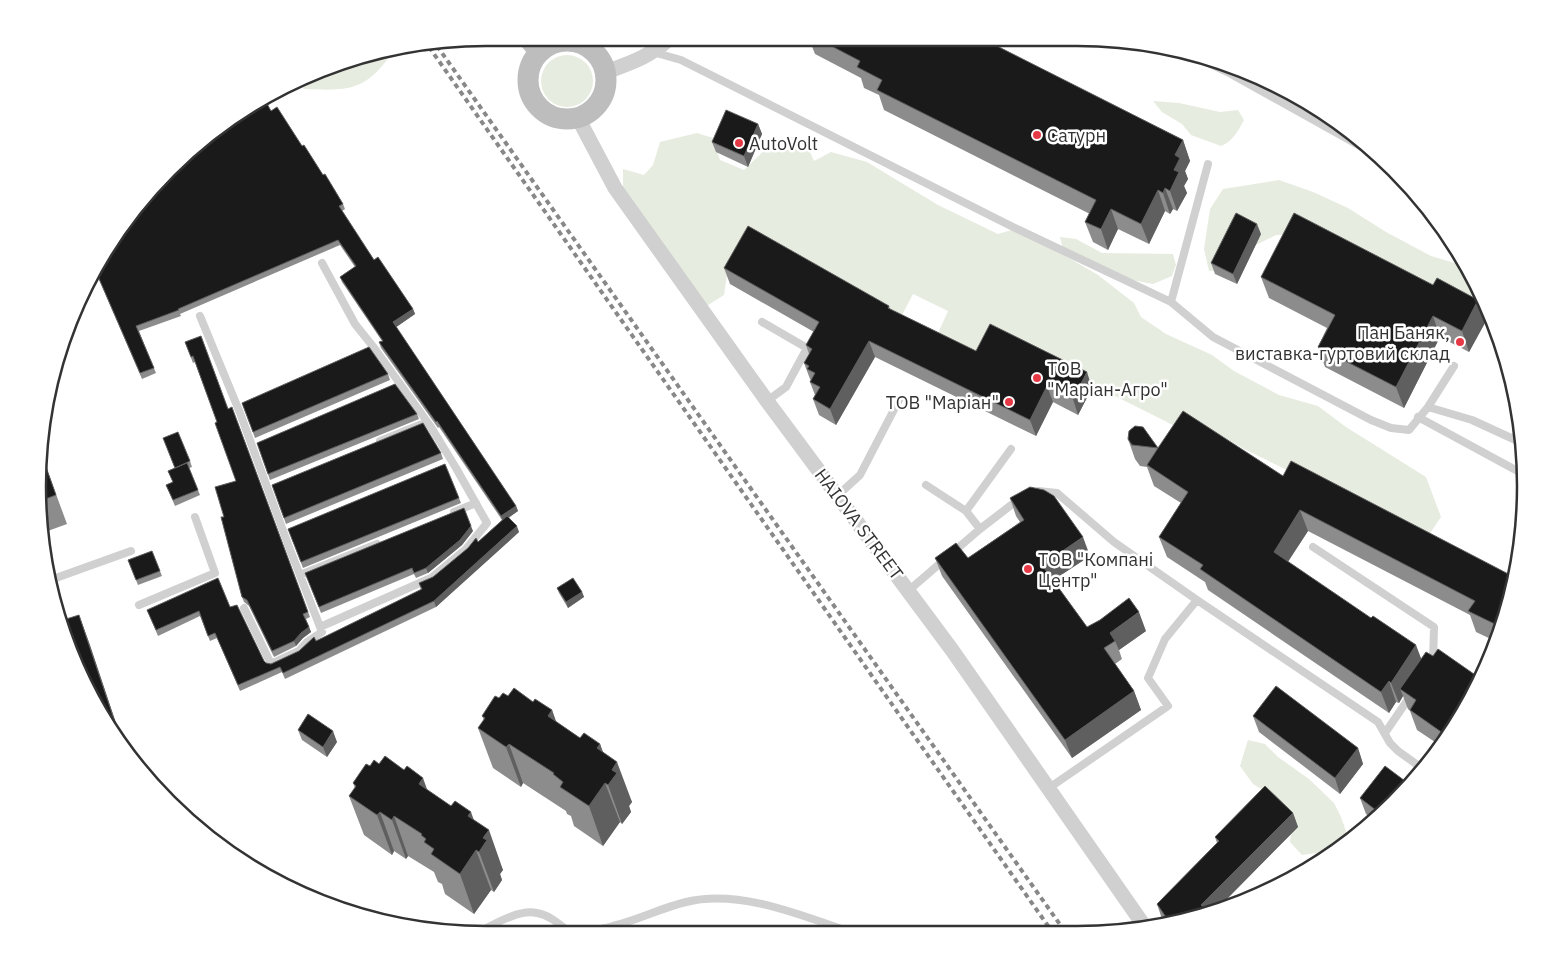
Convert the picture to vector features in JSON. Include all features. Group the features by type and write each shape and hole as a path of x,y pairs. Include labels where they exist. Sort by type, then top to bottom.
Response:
{"street":[{"path":"534,46 533,62 529,75 529,87 533,100 542,110 552,116 565,119 578,118 588,113 600,101 606,84 606,72 602,62 594,52 585,46"},
{"path":"606,72 644,58 660,46"},
{"name":"HAIOVA STREET","path":"578,118 615,188 837,496 952,650 1141,921"}],"lane":[{"path":"653,52 680,60 1011,226 1171,302 1213,337 1371,420 1391,428 1409,430 1428,407 1454,366"},
{"path":"1233,76 1346,138"},
{"path":"1171,302 1208,164"},
{"path":"320,627 431,578 466,549 487,523 452,461 427,422 355,324 322,263"},
{"path":"200,316 252,445 322,632 307,642 299,651 271,664 244,608"},
{"path":"762,322 807,348 786,387 767,400"},
{"path":"390,386 399,382"},
{"path":"837,496 860,475 899,400"},
{"path":"1428,407 1472,420 1514,439"},
{"path":"1418,417 1516,470"},
{"path":"374,444 427,422"},
{"path":"252,445 260,441"},
{"path":"966,512 1011,448"},
{"path":"443,465 452,461"},
{"path":"267,487 276,484"},
{"path":"926,485 966,512 980,529"},
{"path":"908,591 980,529 1027,493 1041,490 1057,493 1114,542 1378,722 1390,743 1398,752 1417,765"},
{"path":"449,514 476,503"},
{"path":"139,605 215,573 195,517"},
{"path":"283,531 292,527"},
{"path":"300,575 388,539"},
{"path":"1313,547 1434,627 1433,662 1428,670"},
{"path":"56,578 131,551"},
{"path":"1049,788 1168,706 1148,678 1165,640 1197,600"},
{"path":"1386,733 1417,685"},
{"path":"613,926 650,912 688,901 721,899 747,901 786,910 833,926"},
{"path":"491,926 515,914 537,912 562,926"}],"shaded area":[{"path":"567,55 577,57 585,63 591,71 593,81 591,91 585,99 577,105 567,107 557,105 549,99 543,91 541,81 543,71 549,63 557,57"},
{"path":"389,57 373,75 355,86 333,90 304,89 303,87 318,80 372,61"},
{"path":"1153,101 1179,103 1220,112 1238,110 1244,120 1232,138 1221,146 1191,135 1182,124 1162,112"},
{"path":"697,133 713,138 720,160 744,170 768,147 790,137 805,140 814,161 831,152 867,162 938,205 998,234 1018,228 1098,275 1134,303 1141,317 1166,334 1212,355 1234,371 1279,395 1318,406 1346,427 1426,477 1441,517 1427,538 1244,449 1210,429 1181,429 995,336 981,361 936,338 948,311 913,294 901,317 728,268 724,295 705,307 623,188 623,169 644,175 653,165 660,142"},
{"path":"1279,180 1313,192 1348,208 1386,232 1431,256 1456,264 1483,319 1307,234 1276,235 1246,250 1231,270 1209,271 1204,249 1210,209 1223,189"},
{"path":"1060,237 1076,239 1102,253 1173,254 1176,265 1172,276 1153,284 1116,277 1064,254"},
{"path":"1248,740 1265,744 1278,757 1309,779 1334,803 1347,834 1318,854 1302,855 1290,842 1293,816 1278,799 1253,784 1240,766"}],"building":[{"name":"Сатурн","path":"831,46 997,46 1183,140 1175,155 1180,158 1174,170 1179,172 1170,191 1165,188 1163,193 1158,190 1141,224 1111,209 1101,229 1085,222 1096,200 877,90 882,80 857,67 860,61"},
{"path":"266,105 271,111 277,107 302,146 304,145 323,175 325,174 343,204 339,206 374,260 378,257 413,309 393,322 516,506 501,516 437,421 379,342 383,341 340,277 356,266 338,240 179,310 136,326 154,368 140,373 99,278 105,266 137,218 155,196 196,155 218,137"},
{"name":"AutoVolt","path":"726,110 758,124 744,156 712,142"},
{"path":"1236,213 1257,224 1233,274 1211,263"},
{"path":"1294,213 1433,285 1437,278 1474,298 1476,303 1462,331 1433,316 1396,387 1318,347 1335,315 1261,277"},
{"path":"748,226 889,306 888,308 976,351 990,324 1087,372 1073,399 1047,386 1030,420 869,341 830,409 813,399 820,387 810,382 815,373 807,369 809,366 804,363 812,349 806,345 819,322 724,268"},
{"path":"201,336 228,409 232,407 308,612 303,614 309,627 294,641 272,651 247,600 242,597 221,517 224,517 215,487 236,481 193,356 191,357 185,342"},
{"path":"369,347 388,374 253,432 242,403"},
{"path":"395,384 417,414 268,474 257,443"},
{"path":"1183,411 1283,476 1291,461 1508,574 1494,624 1468,611 1475,601 1300,510 1274,552 1371,618 1373,616 1416,645 1391,683 1389,681 1381,692 1200,569 1203,565 1159,537 1188,492 1147,465"},
{"path":"423,423 441,453 284,518 272,485"},
{"path":"1135,426 1143,427 1158,448 1132,445 1128,439 1129,431"},
{"path":"178,432 190,461 175,468 163,438"},
{"path":"187,463 198,490 173,500 166,485 173,482 168,471"},
{"path":"445,464 459,498 301,562 288,529"},
{"path":"47,469 56,495 46,499"},
{"path":"1030,487 1044,490 1054,496 1083,537 1042,565 1087,627 1100,620 1129,598 1139,612 1110,633 1115,641 1104,648 1134,691 1065,740 935,558 956,543 968,558 1024,520 1010,498"},
{"path":"464,508 471,526 460,540 426,568 414,573 412,568 319,607 305,573"},
{"path":"507,516 517,526 434,601 283,673 280,667 238,685 215,633 208,636 199,611 156,630 147,610 218,578 230,607 237,605 264,661 271,664 299,651 314,637 316,641 422,589 419,583 433,577 468,548 476,538 478,542"},
{"path":"152,551 160,571 136,580 128,560"},
{"path":"573,578 582,592 566,602 557,588"},
{"path":"79,615 115,722 92,680 67,619"},
{"path":"1438,649 1474,674 1458,706 1441,732 1410,710 1416,700 1400,689 1426,652 1433,656"},
{"path":"1276,686 1358,748 1335,778 1253,716"},
{"path":"514,688 533,702 535,699 552,710 548,716 580,738 584,733 600,744 597,748 617,762 612,770 617,773 608,785 605,783 589,806 560,787 563,782 554,773 509,744 506,747 478,728 485,718 482,716 495,696 499,698 503,693 508,696"},
{"path":"308,714 333,731 323,747 298,730"},
{"path":"385,756 404,770 407,766 423,778 419,784 451,806 455,801 471,812 468,816 489,830 483,838 487,840 479,852 476,850 460,874 431,854 434,849 424,842 426,839 422,834 394,816 392,820 380,812 377,815 349,796 356,786 353,783 366,764 370,766 374,760 379,764"},
{"path":"1385,766 1404,780 1375,809 1360,798"},
{"path":"1265,786 1293,813 1201,905 1203,907 1166,916 1157,904 1219,841 1215,837"}],"railway":[{"path":"439,49 1061,926"},
{"path":"431,50 1048,926"}],"place":[{"name":"Сатурн","path":"1037,135"},
{"name":"AutoVolt","path":"739,143"},
{"name":"Пан Баняк, виставка-гуртовий склад","path":"1460,342"},
{"name":"ТОВ \"Маріан-Агро\"","path":"1037,378"},
{"name":"ТОВ \"Маріан\"","path":"1009,402"},
{"name":"ТОВ \"Компані Центр\"","path":"1028,569"}]}
